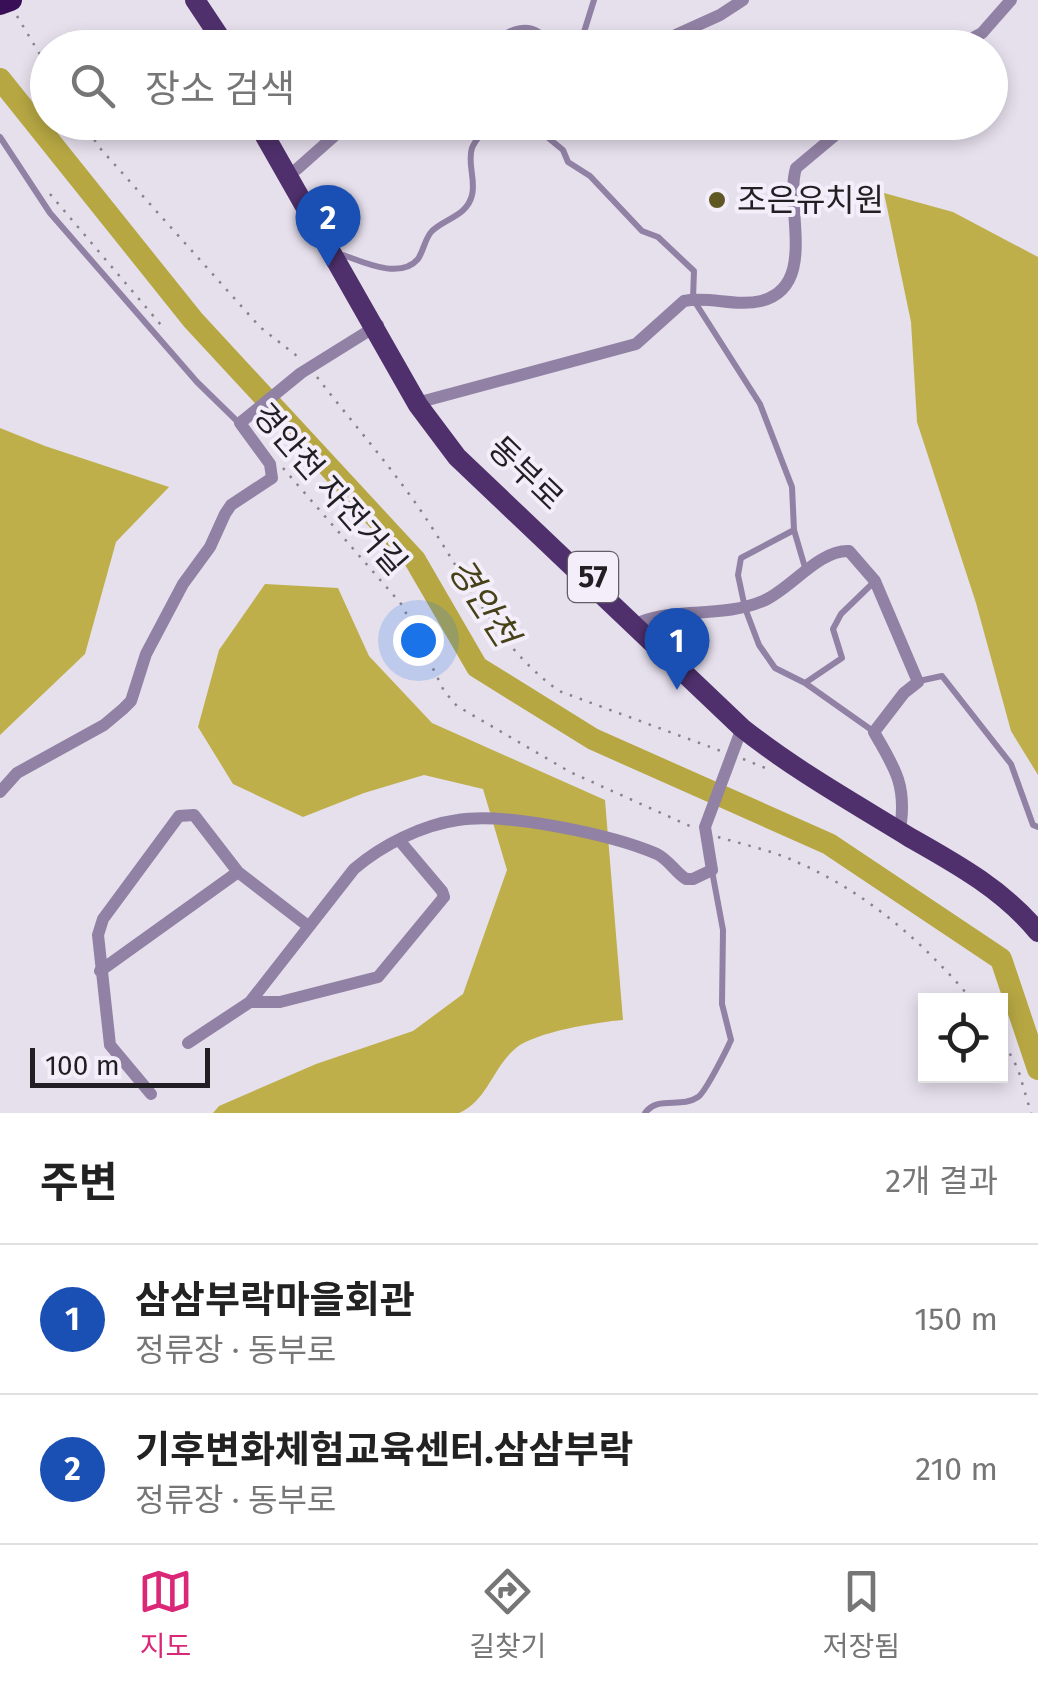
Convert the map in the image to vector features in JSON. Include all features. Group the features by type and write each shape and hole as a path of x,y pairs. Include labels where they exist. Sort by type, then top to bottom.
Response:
{"main road":[{"path":"182,0 201,30"},
{"path":"195,0 215,30"},
{"path":"268,140 377,325 418,405 457,457 786,763 973,874 1027,918 1038,932"},
{"name":"동부로","path":"280,140 377,325 460,450 744,724 975,864 1008,887 1038,916"}],"street":[{"path":"687,30 743,0"},
{"path":"985,30 1011,0"},
{"path":"296,168 329,140"},
{"path":"424,401 636,344 674,306 693,299 757,302 778,294 789,278 796,254 792,192 796,168 829,140"},
{"path":"0,792 18,773 104,724 131,701 146,654 183,584 210,547 225,514 272,478 270,464 240,423 305,370 377,325"},
{"path":"640,622 655,616 746,608 775,596 844,550 854,555 875,582 918,682 904,693 874,732 900,778 904,796 901,822"},
{"path":"188,1043 250,1002 354,869 399,840 439,824 485,819 600,834 659,855 686,879 693,880 712,870 706,830 744,724"},
{"path":"151,1094 110,1045 97,944 104,919 179,816 194,815 238,872 308,926"},
{"path":"250,1002 280,1002 378,978 444,898 399,840"},
{"path":"100,971 238,872"}],"lane":[{"path":"585,30 594,0"},
{"path":"0,137 50,213 197,382 240,423"},
{"path":"343,255 397,268 418,259 429,234 470,202 471,150 478,140"},
{"path":"550,140 568,162 590,176 642,232 658,237 694,271 693,299 760,404 792,487 794,530 806,572"},
{"path":"794,530 741,558 738,575 759,645 776,668 805,683 874,732"},
{"path":"805,683 842,658 834,628 841,614 875,582"},
{"path":"918,682 942,676 1012,764 1033,825 1038,827"},
{"path":"645,1113 656,1103 691,1100 702,1094 731,1040 722,1004 723,930 712,870"}],"path":[{"path":"9,6 30,39"},
{"name":"경안천 자전거길","path":"96,140 260,327 305,370 427,520 501,637 536,675 559,692 783,775"},
{"path":"49,194 162,326"},
{"name":"경안천 자전거길","path":"283,467 402,605 444,691 457,706 570,772 706,830 798,862 860,898 924,946 967,993"},
{"path":"1008,1050 1031,1113"}],"shaded area":[{"path":"884,193 953,212 1038,257 1038,775 1011,731 976,603 917,422 911,322"},
{"path":"0,428 169,487 116,542 85,654 0,735"},
{"path":"265,584 338,588 369,656 432,723 605,800 623,1020 567,1029 525,1042 508,1056 477,1100 459,1113 213,1113 219,1106 316,1064 413,1031 463,994 507,870 483,789 424,775 303,817 233,784 198,727 219,650"}],"waterway":[{"name":"경안천","path":"0,79 30,116"},
{"name":"경안천","path":"49,140 193,320 415,560 477,667 593,739 829,844 1001,959 1038,1069"}],"place":[{"name":"조은유치원","path":"717,200"},
{"name":"기후변화체험교육센터.삼삼부락","path":"328,267"},
{"name":"삼삼부락마을회관","path":"677,690"}]}
